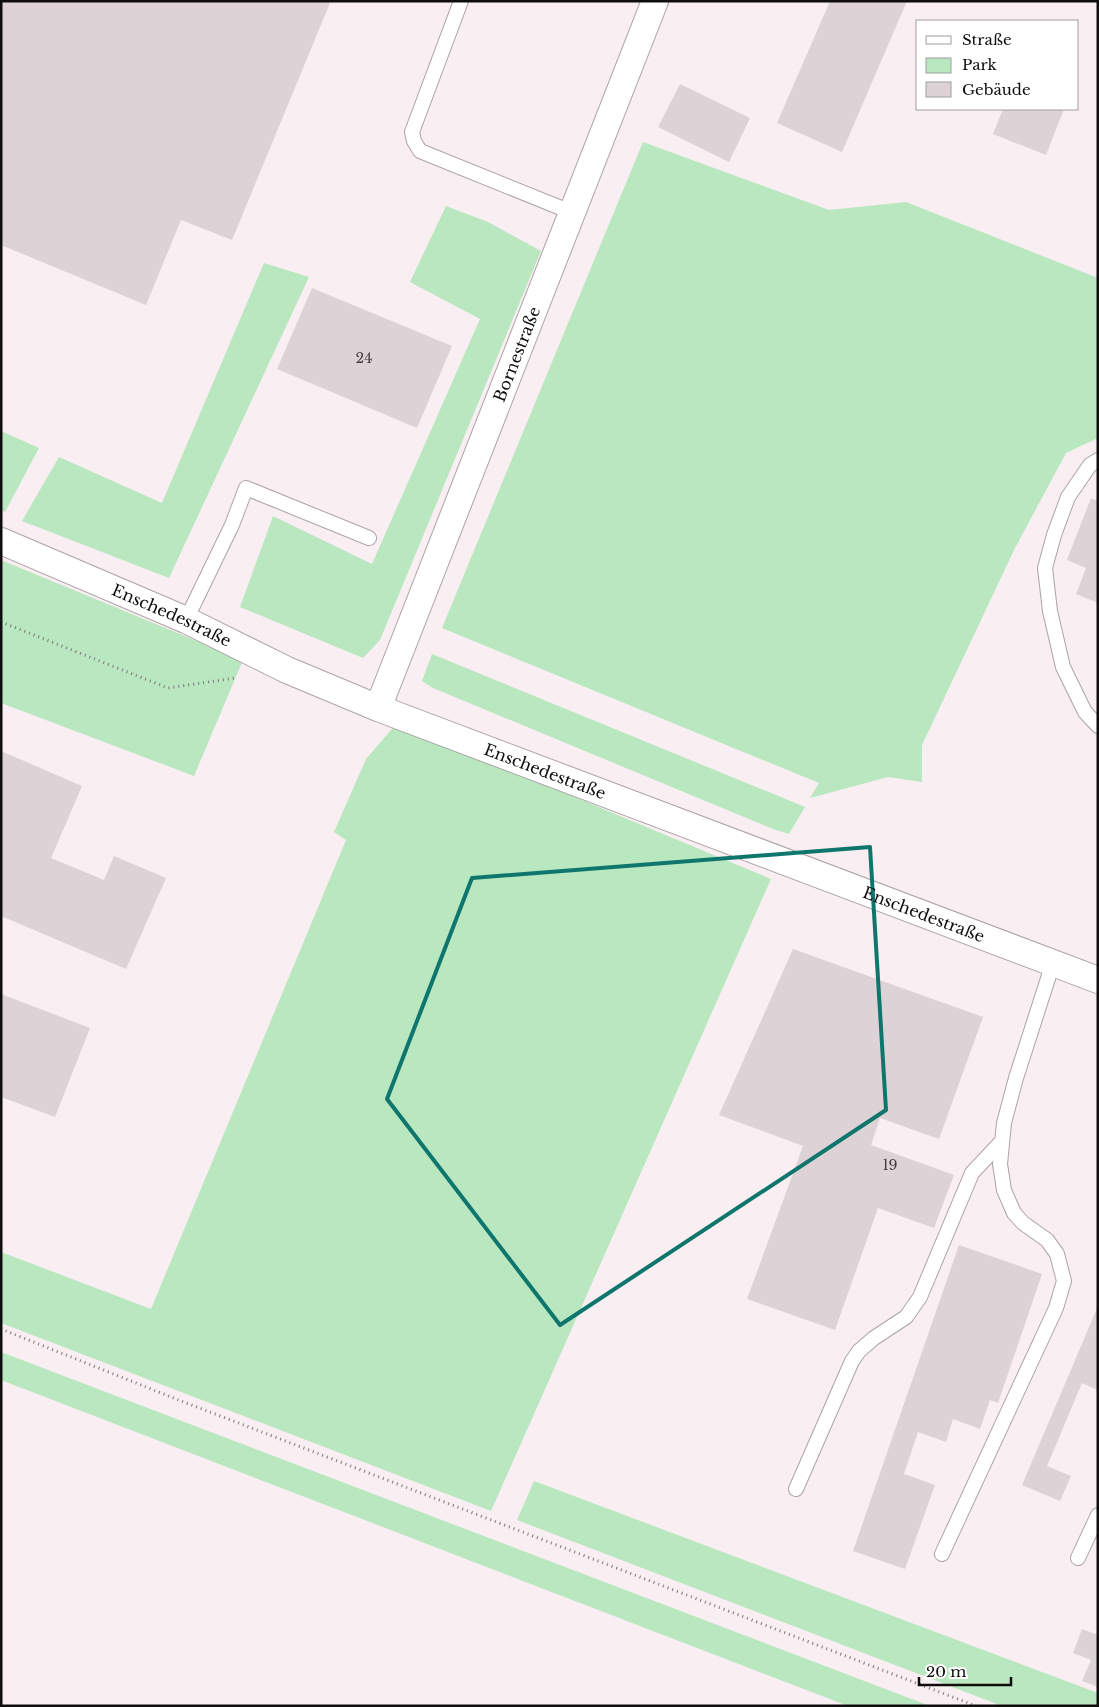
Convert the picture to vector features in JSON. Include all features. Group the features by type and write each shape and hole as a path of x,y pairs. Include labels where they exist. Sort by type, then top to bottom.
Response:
{"street":[{"name":"Bornestraße","path":"378,708 655,1"},
{"name":"Enschedestraße","path":"1,541 186,620 287,670 378,708 1098,980"}],"lane":[{"path":"461,1 412,132 414,141 420,151 571,212"},
{"path":"1098,460 1090,466 1068,497 1054,535 1045,568 1050,610 1063,667 1085,712 1098,726"},
{"path":"186,620 232,525 246,488 369,538"},
{"path":"942,1554 1056,1308 1064,1281 1057,1254 1047,1240 1023,1223 1014,1213 1004,1190 1000,1164 1004,1123 1016,1078 1053,963"},
{"path":"796,1489 852,1361 859,1351 874,1338 906,1317 920,1297 972,1173 1002,1141"},
{"path":"1078,1558 1098,1514"}],"path":[{"path":"1,622 168,688 242,677"},
{"path":"1,1329 185,1402 976,1706"}],"highlighted area":[{"path":"870,847 886,1110 560,1325 387,1099 472,878"}],"green space":[{"path":"643,142 829,210 906,202 1098,278 1098,438 1066,453 1015,548 922,745 922,782 888,777 810,798 819,783 442,628"},
{"path":"446,206 488,222 541,251 380,640 363,658 240,607 273,516 372,564 480,319 410,282"},
{"path":"264,263 309,277 169,578 22,521 59,457 162,503"},
{"path":"1,431 39,448 5,512 1,510"},
{"path":"1,560 243,660 194,776 1,703"},
{"path":"432,654 805,807 789,834 773,829 433,688 422,681"},
{"path":"397,723 771,879 491,1511 1,1323 1,1252 151,1309 346,840 334,832 366,759"},
{"path":"1,1352 930,1706 848,1706 1,1380"},
{"path":"534,1481 1098,1693 1098,1706 1002,1706 517,1520"}],"building":[{"path":"1,1 325,1 330,3 232,240 181,220 146,305 1,245"},
{"path":"830,1 907,1 842,152 777,123"},
{"path":"680,84 750,118 729,162 658,127"},
{"path":"1003,110 1064,110 1046,155 993,134"},
{"path":"312,288 452,346 417,428 277,369"},
{"path":"1091,498 1098,501 1098,603 1076,594 1086,568 1067,560"},
{"path":"1,751 82,786 51,858 104,880 114,856 166,878 126,969 1,916"},
{"path":"793,949 983,1017 939,1139 880,1118 871,1145 954,1175 934,1228 878,1208 835,1330 747,1299 803,1146 719,1115"},
{"path":"1,994 90,1028 55,1117 1,1097"},
{"path":"959,1245 1042,1274 998,1403 990,1400 980,1429 953,1419 946,1442 918,1432 904,1474 935,1485 905,1569 853,1551"},
{"path":"1098,1306 1098,1390 1082,1383 1047,1466 1071,1476 1060,1501 1022,1485"},
{"path":"1082,1629 1098,1635 1098,1687 1082,1681 1091,1660 1073,1653"}]}
